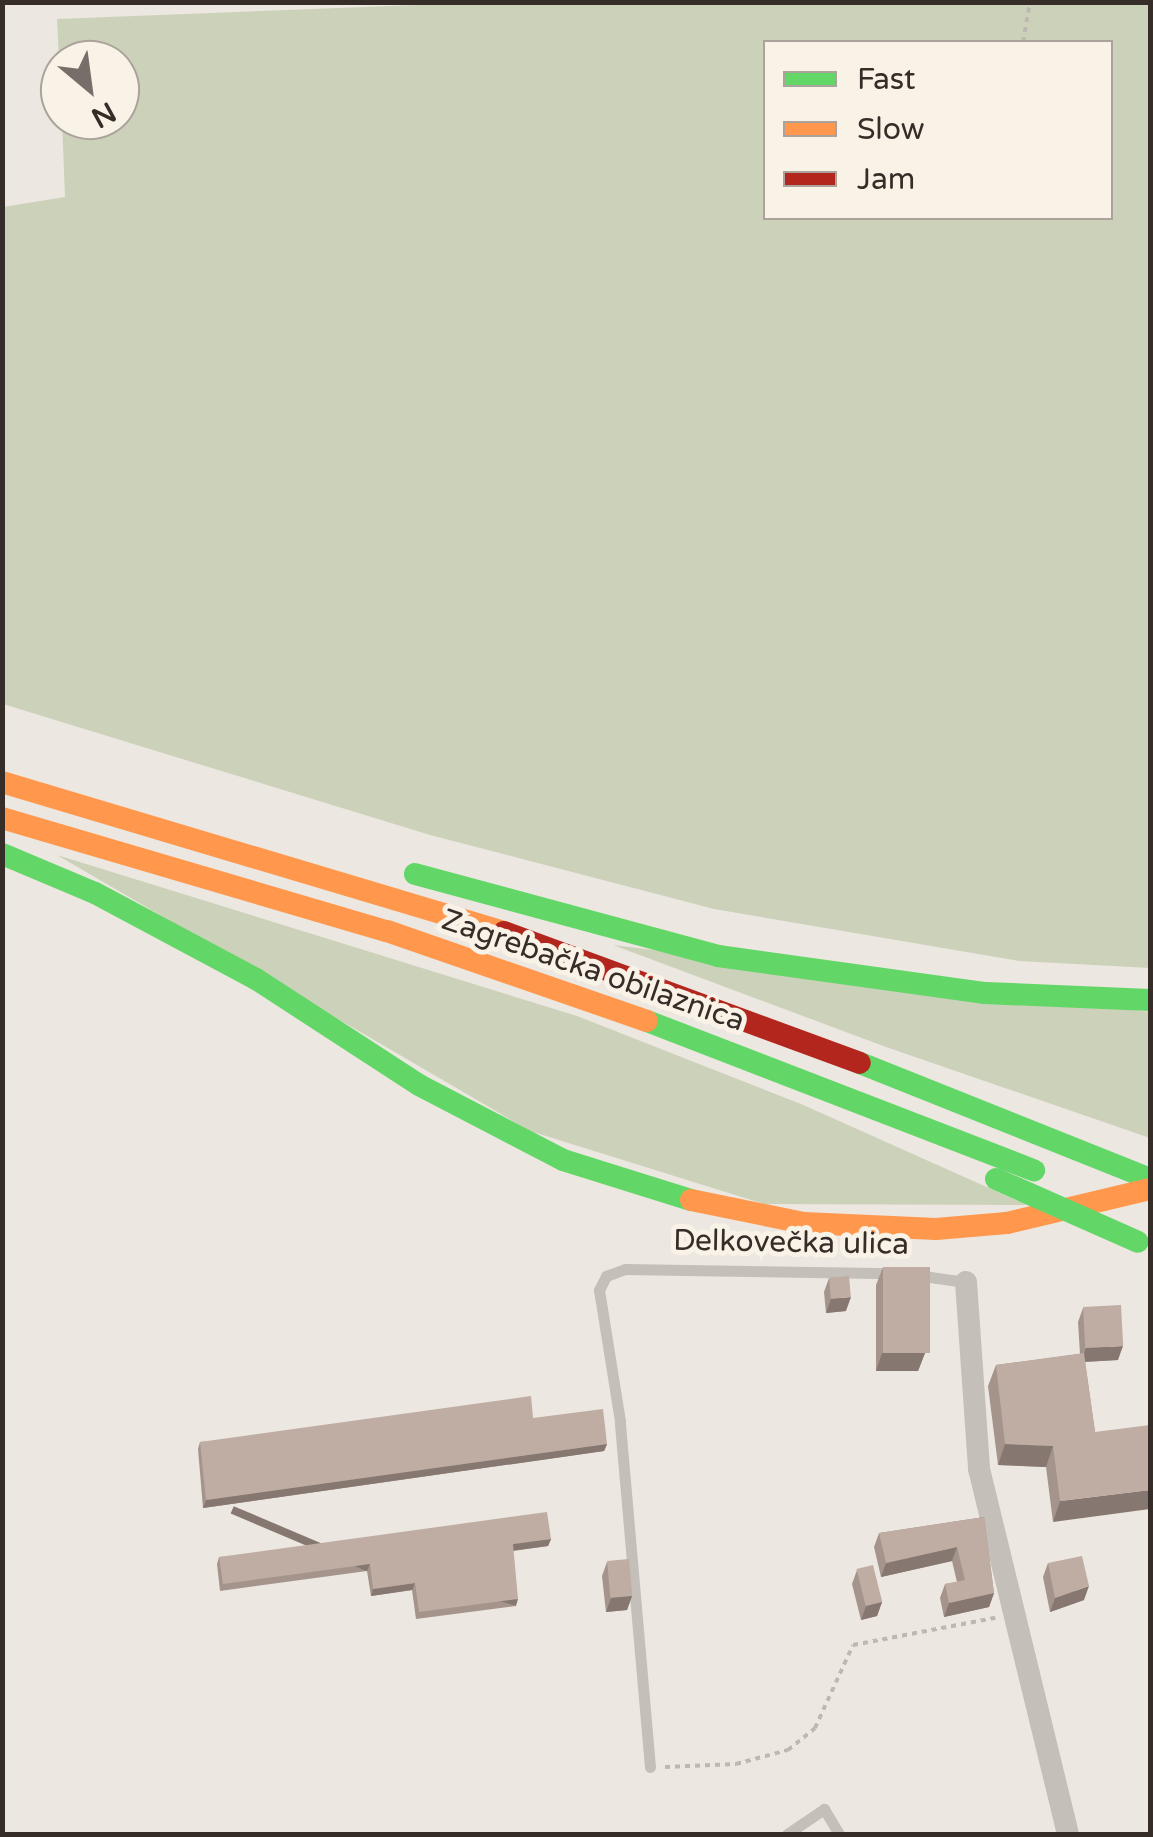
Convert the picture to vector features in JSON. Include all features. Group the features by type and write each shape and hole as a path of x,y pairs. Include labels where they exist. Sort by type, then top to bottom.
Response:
{"highway":[{"name":"Zagrebačka obilaznica","path":"2,782 486,925 1094,1154 1150,1179"},
{"path":"67,799 126,789"},
{"name":"Zagrebačka obilaznica","path":"2,818 387,931 776,1066 1150,1220"},
{"path":"2,854 95,893 256,978 419,1085 563,1160 709,1206 804,1224 936,1229 1007,1222 1150,1189"},
{"path":"382,865 718,956 985,993 1150,1000"},
{"path":"953,1138 996,1179 1144,1245"}],"street":[{"name":"Delkovečka ulica","path":"966,1282 979,1469 1068,1834"}],"lane":[{"name":"Delkovečka ulica","path":"650,1768 620,1421 599,1290 606,1276 626,1270 899,1272 966,1282"},
{"path":"787,1834 824,1809 840,1834"}],"path":[{"path":"1023,40 1030,2"},
{"path":"650,1768 736,1764 788,1750 814,1728 854,1645 1014,1614"}],"green space":[{"path":"492,2 1150,3 1150,968 1019,961 714,909 430,835 3,704 3,207 65,197 63,140 140,140 140,40 58,40 57,19"},
{"path":"57,855 577,1016 801,1104 1027,1205 764,1204 530,1131"},
{"path":"613,945 1150,1012 1150,1138 886,1047"}],"building":[{"path":"883,1267 930,1267 930,1353 883,1353"},
{"path":"849,1276 851,1297 831,1299 829,1278"},
{"path":"1121,1305 1123,1346 1085,1348 1083,1307"},
{"path":"1084,1353 1095,1432 1150,1425 1150,1490 1060,1501 1053,1446 1005,1444 996,1365"},
{"path":"531,1396 533,1418 603,1409 607,1444 206,1500 200,1442"},
{"path":"547,1512 551,1539 513,1544 518,1599 419,1612 415,1583 373,1589 370,1564 223,1584 219,1557"},
{"path":"984,1517 994,1593 949,1603 945,1584 965,1580 957,1547 886,1563 879,1533"},
{"path":"1082,1556 1089,1586 1055,1598 1048,1563"},
{"path":"629,1559 632,1596 610,1598 607,1561"},
{"path":"873,1565 882,1602 866,1606 857,1569"}],"traffic: fast":[{"path":"2,854 95,893 256,979 419,1085 563,1160 691,1200"},
{"path":"415,874 718,956 985,993 1150,1000"},
{"path":"647,1021 1034,1170"},
{"path":"860,1063 1150,1179"},
{"path":"996,1179 1138,1242"}],"traffic: slow":[{"path":"2,782 504,932"},
{"path":"2,818 387,931 647,1021"},
{"path":"691,1200 804,1223 936,1229 1007,1223 1150,1189"}],"traffic: jam":[{"path":"504,932 860,1063"}]}
